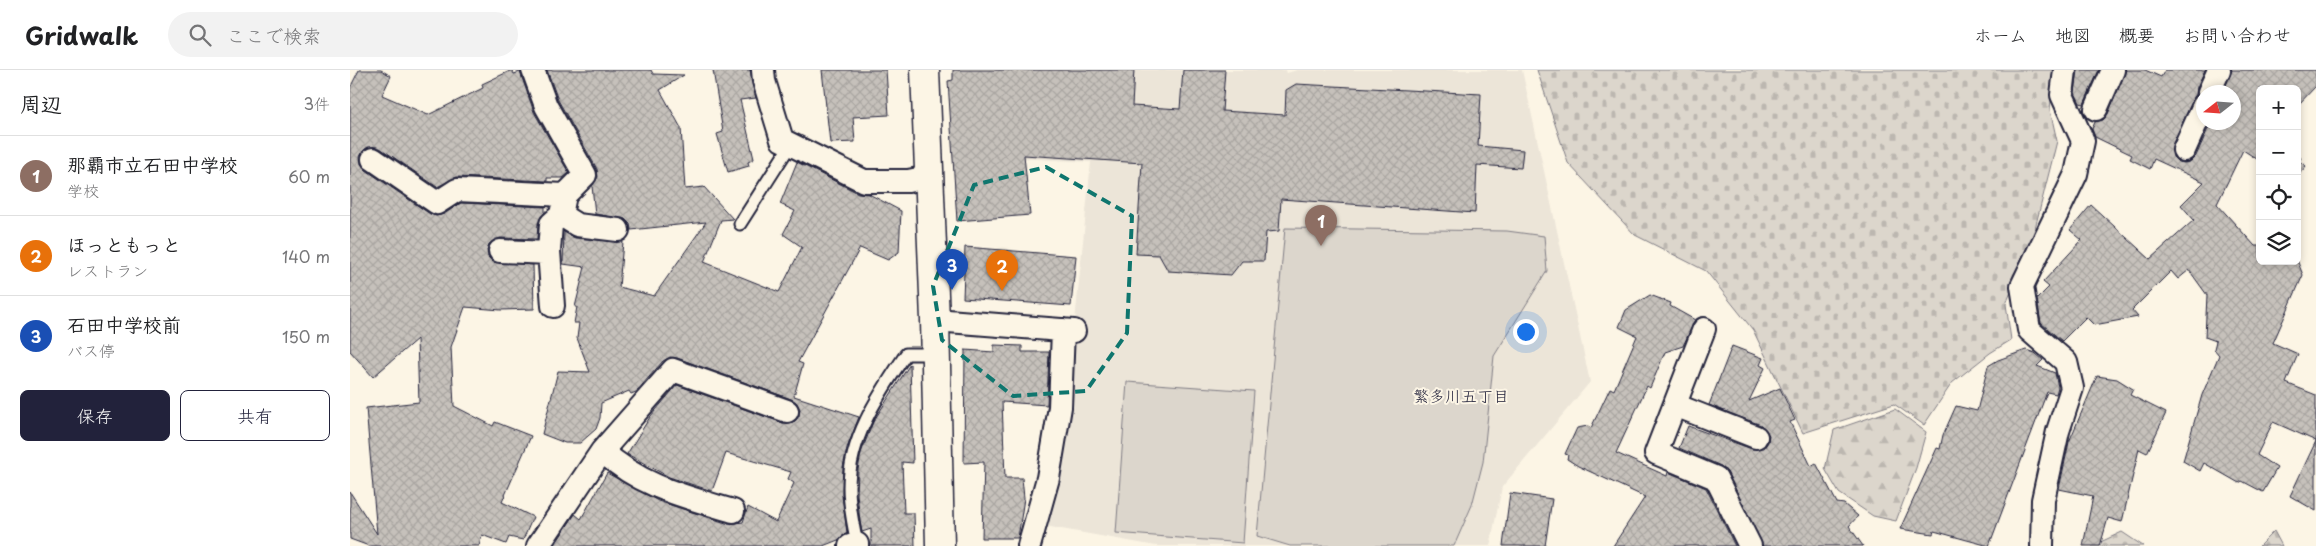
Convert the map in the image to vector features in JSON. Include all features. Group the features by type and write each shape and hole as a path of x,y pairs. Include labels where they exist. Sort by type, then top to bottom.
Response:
{"street":[{"path":"533,70 546,106 585,174 551,224 550,253 553,306"},
{"path":"763,70 768,98 782,140 864,181 908,181 929,177"},
{"path":"925,70 935,320 940,546"},
{"path":"2042,546 2042,500 2058,431 2072,388 2066,362 2029,330 2022,286 2076,174 2083,142 2062,95 2065,70"},
{"path":"2096,109 2113,70"},
{"path":"2212,85 2219,70"},
{"path":"2184,150 2196,123"},
{"path":"373,158 437,202 457,190 563,205 577,225 618,230"},
{"path":"500,251 550,253"},
{"path":"935,320 1068,331 1060,407 1048,478 1029,546"},
{"path":"1704,329 1656,453 1716,478 1750,546"},
{"path":"538,546 602,451 673,370 787,410"},
{"path":"1674,405 1756,437"},
{"path":"602,451 620,468 662,490 733,511"}],"lane":[{"path":"740,224 791,144"},
{"path":"855,545 849,486 853,458 867,416 906,354 936,354"}],"highlighted area":[{"path":"1046,167 1132,216 1127,333 1086,391 1013,396 942,340 933,286 974,185"}],"shaded area":[{"path":"1002,70 1286,70 1287,73 1297,70 1522,70 1590,382 1502,487 1490,546 1156,546 1045,526 1074,331 1091,162 1003,157"}],"green space":[{"path":"1537,70 2054,70 2050,110 2057,141 2032,240 2006,304 2011,340 1990,353 1952,383 1924,425 1894,404 1803,433 1753,330 1706,271 1635,235 1568,163"},
{"path":"1285,228 1507,231 1544,236 1547,271 1494,356 1483,462 1472,505 1454,546 1290,546 1257,536"},
{"path":"1127,382 1254,391 1243,543 1116,533"},
{"path":"1895,409 1926,432 1916,468 1896,521 1873,516 1839,493 1825,469 1834,430"},
{"path":"2274,531 2282,546 2259,546"},
{"path":"2122,532 2143,546 2092,546"}],"building":[{"path":"359,70 381,70 391,76 382,95 428,115 483,88 482,84 512,70 514,74 520,72 534,112 569,173 563,178 547,178 547,181 457,177 437,187 380,148 368,147 360,157 361,164 366,170 430,214 436,216 444,214 461,203 545,207 545,212 538,223 537,239 500,238 489,244 487,250 488,257 493,262 533,265 534,309 501,310 465,307 451,347 454,406 493,426 495,422 531,436 502,502 533,517 523,540 509,537 506,544 482,535 479,546 369,546 350,539 350,492 377,534 366,408 419,402 417,339 373,377 350,351 350,88"},
{"path":"547,70 651,70 653,74 684,75 660,90 681,128 685,189 704,187 733,219 721,220 704,262 779,292 802,247 783,234 795,211 780,204 797,162 858,193 869,194 901,211 899,252 888,260 860,248 798,362 803,364 794,396 859,417 847,448 843,467 842,495 847,533 838,540 823,546 554,546 575,514 581,519 607,473 658,501 729,524 743,522 748,507 776,522 794,483 788,479 791,472 726,453 712,491 669,477 627,454 650,417 677,385 783,423 795,421 799,416 800,409 797,403 791,399 670,357 663,361 636,392 631,394 629,391 601,403 600,418 596,429 580,443 565,443 542,434 558,371 590,372 577,338 579,323 574,323 577,307 575,307 585,267 563,264 564,232 575,238 623,242 619,287 654,296 706,222 631,230 630,224 625,219 595,214 592,186 598,177 597,169 558,100"},
{"path":"713,70 750,70 756,98 740,100 754,159 748,162 749,166 728,172 717,134 723,132"},
{"path":"822,70 886,70 889,115 853,117 855,142 830,143"},
{"path":"953,70 1134,70 1132,106 1180,109 1183,70 1225,70 1222,111 1285,115 1286,90 1296,84 1481,94 1478,146 1523,150 1521,168 1477,165 1475,213 1281,199 1279,231 1266,232 1264,261 1242,261 1231,275 1168,271 1159,255 1136,254 1142,163 1024,155 1030,215 957,221 948,81 953,80"},
{"path":"2078,70 2099,70 2084,104 2080,103 2075,93"},
{"path":"2126,70 2145,70 2161,77 2165,70 2205,70 2198,85 2196,85 2196,94 2172,145 2173,157 2178,162 2185,163 2191,161 2196,156 2207,130 2241,130 2241,85 2226,85 2232,70 2316,70 2316,86 2301,102 2301,85 2256,85 2256,158 2243,150 2217,204 2256,246 2256,265 2299,265 2303,275 2273,343 2298,354 2286,383 2316,395 2316,441 2273,422 2257,455 2277,468 2263,492 2242,481 2239,483 2204,463 2200,471 2183,461 2202,395 2219,355 2214,349 2216,341 2205,337 2207,295 2189,270 2178,279 2171,271 2132,310 2138,317 2094,325 2086,317 2062,341 2041,323 2037,299 2049,287 2043,282 2082,240 2070,230 2091,205 2150,259 2194,220 2181,205 2204,182 2154,159 2150,169 2130,159 2132,155 2095,137 2092,129 2095,122 2103,120 2108,114"},
{"path":"2301,162 2306,166 2301,172"},
{"path":"965,247 1076,256 1071,306 963,298"},
{"path":"1650,295 1671,303 1670,306 1695,320 1683,346 1665,352 1650,388 1647,386 1616,453 1667,476 1668,472 1706,488 1735,546 1613,546 1645,497 1578,466 1567,459 1568,455 1565,454 1577,428 1588,426 1591,428 1610,388 1614,390 1637,336 1619,327 1626,310"},
{"path":"994,345 1022,346 1022,352 1049,352 1047,405 1002,402 1005,478 1022,478 1024,498 1018,538 982,538 984,462 964,463 965,350 994,352"},
{"path":"1732,346 1763,358 1760,365 1765,368 1749,401 1780,388 1795,420 1790,422 1811,466 1816,463 1837,503 1844,504 1858,516 1849,526 1863,546 1763,546 1727,472 1721,466 1679,448 1688,426 1752,449 1764,448 1768,442 1769,435 1761,425 1709,405"},
{"path":"2026,350 2035,353 2043,360 2037,366 2055,373 2058,387 2056,394 2047,392 1989,546 1934,531 1933,534 1900,529 1937,448 1940,449 1943,435 1956,406 1977,411 1988,366 1998,360"},
{"path":"910,364 913,463 902,462 904,513 914,513 915,546 871,546 871,529 862,532 857,494 861,453 873,422"},
{"path":"2097,376 2117,379 2133,389 2130,395 2166,413 2147,453 2139,449 2122,522 2108,518 2100,546 2083,546 2093,496 2059,489 2069,442"},
{"path":"2316,441 2316,511 2290,496"},
{"path":"1510,493 1552,499 1545,546 1503,546"}],"place":[{"name":"那覇市立石田中学校","path":"1321,246"},
{"name":"石田中学校前","path":"952,290"},
{"name":"ほっともっと","path":"1002,291"}],"district":[{"name":"繁多川五丁目","path":"1461,395"}]}
